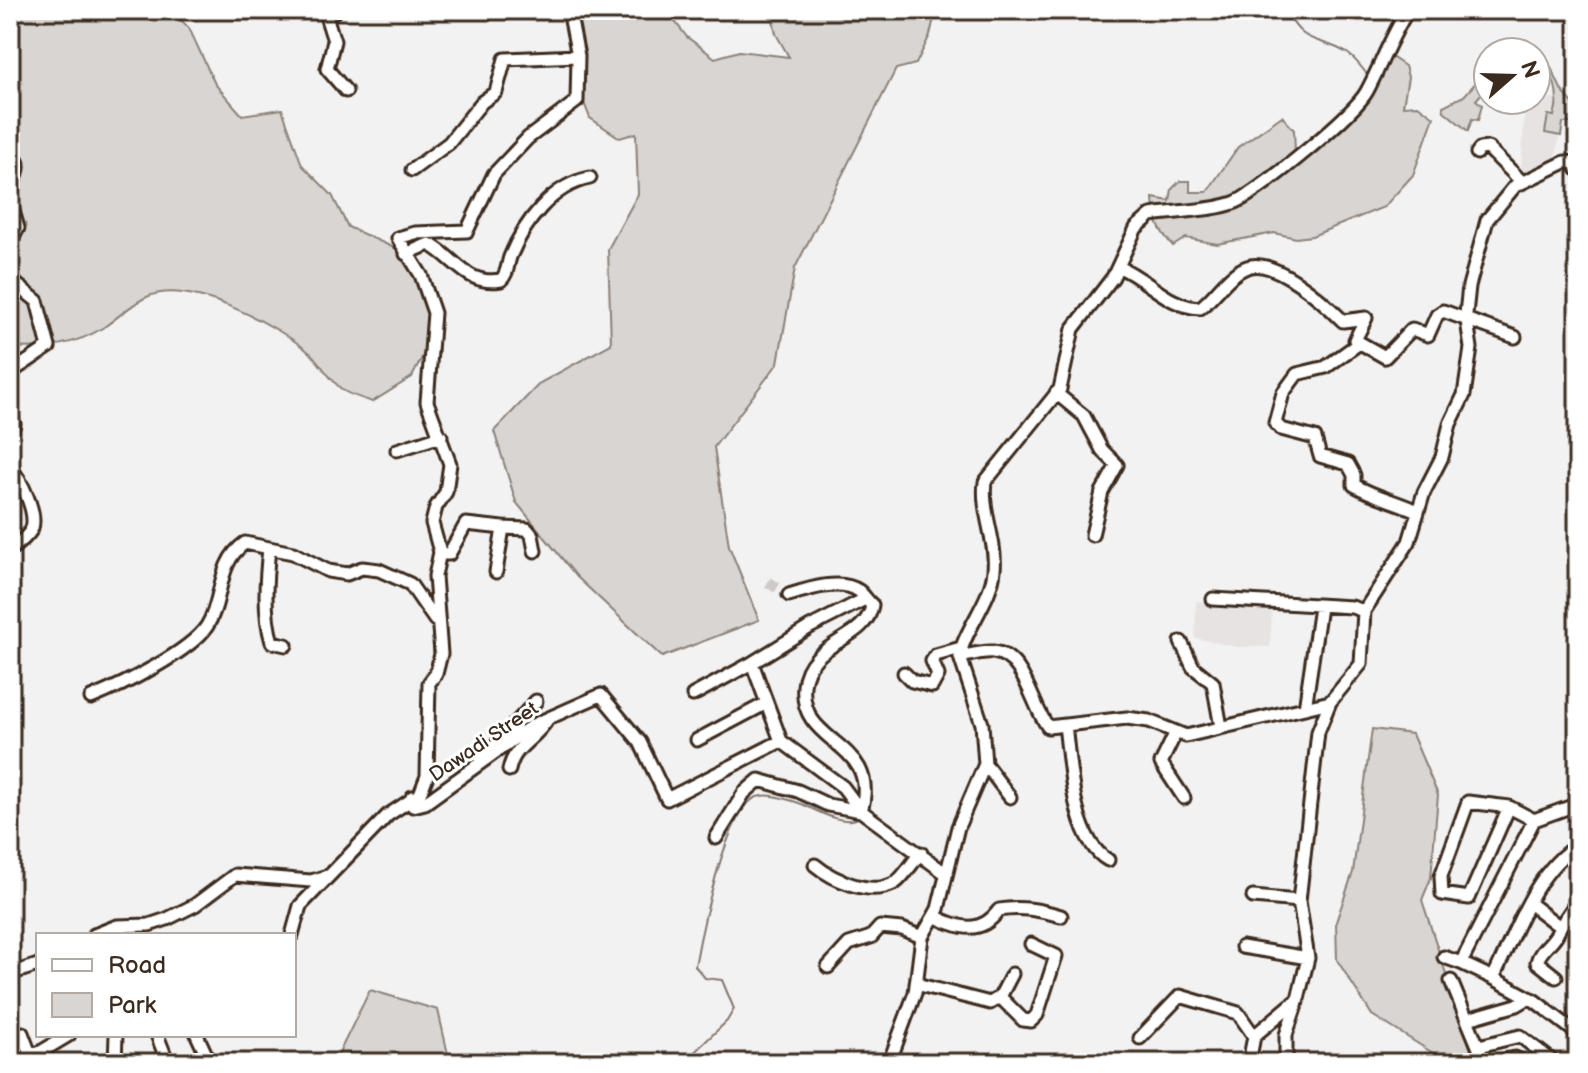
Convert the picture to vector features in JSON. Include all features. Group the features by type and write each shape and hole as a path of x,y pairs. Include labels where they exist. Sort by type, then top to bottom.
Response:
{"street":[{"path":"337,10 326,16 334,41 327,69 346,91"},
{"path":"293,933 300,906 388,815 420,794 427,776 429,683 436,674 441,654 435,576 440,552 432,523 451,474 441,436 427,402 434,313 421,275 398,238 415,233 467,231 494,174 528,138 577,101 578,56 569,10"},
{"path":"889,1063 897,1035 909,1014 922,937 934,916 945,873 956,849 958,827 985,764 982,724 960,652 981,614 994,570 983,495 985,482 1056,393 1068,361 1069,338 1073,329 1119,267 1136,228 1151,215 1235,202 1352,112 1368,90 1391,36 1408,10"},
{"path":"412,170 449,143 482,102 496,92 505,59 578,56"},
{"path":"1477,153 1480,149 1488,148 1522,182"},
{"path":"10,152 18,158 20,168 10,190"},
{"path":"1286,1063 1286,1035 1308,958 1299,901 1318,732 1330,702 1361,664 1364,611 1400,560 1417,511 1442,457 1465,389 1471,340 1466,321 1469,286 1487,220 1507,193 1522,182 1565,162 1578,166"},
{"path":"406,254 429,244 467,276 487,282 501,280 525,228 569,184 590,178"},
{"path":"10,201 18,228 10,243"},
{"path":"1119,267 1140,276 1177,305 1200,308 1246,267 1268,267 1317,295 1343,321 1366,318 1355,340 1387,358 1412,329 1428,335 1440,313 1499,329 1515,337"},
{"path":"10,279 37,301 49,347 10,373"},
{"path":"1358,344 1326,367 1297,374 1283,393 1275,423 1281,429 1315,438 1320,456 1348,464 1354,475 1354,485 1382,501 1396,502 1417,511"},
{"path":"1056,393 1084,416 1102,450 1117,465 1102,492 1092,535"},
{"path":"10,416 14,424 10,433"},
{"path":"397,450 441,436"},
{"path":"10,468 17,475 33,520 27,536 10,551"},
{"path":"445,554 449,554 466,524 527,529 532,535 535,551"},
{"path":"496,572 503,528"},
{"path":"91,698 137,679 205,629 214,611 217,587 234,551 245,543 293,553 328,571 347,574 362,568 379,570 410,584 428,604 441,632"},
{"path":"269,548 270,572 265,615 272,642 286,645"},
{"path":"789,595 821,587 847,586 856,589 872,605 870,615 812,661 803,689 807,711 817,725 859,765 866,777 867,791 861,811"},
{"path":"693,695 865,599"},
{"path":"1213,599 1352,607 1364,611"},
{"path":"1305,708 1320,607"},
{"path":"1181,642 1193,667 1213,683 1221,727"},
{"path":"904,673 907,679 932,686 938,675 932,661 936,655 994,652 1009,658 1024,675 1036,711 1048,727 1127,718 1149,721 1186,736 1330,702"},
{"path":"752,663 781,741 843,787 861,811 945,873"},
{"name":"Dawadi Street","path":"412,797 413,806 425,803 533,725 601,695 640,742 667,799 781,741"},
{"path":"477,768 483,755 536,701"},
{"path":"697,740 765,704"},
{"path":"509,770 512,755 539,732 547,719"},
{"path":"1065,725 1076,802 1085,834 1108,860"},
{"path":"1176,732 1161,763 1184,798"},
{"path":"985,764 1010,797"},
{"path":"716,838 744,793 759,780 798,791 828,805 861,811"},
{"path":"1509,807 1469,898 1442,894 1441,876 1468,802 1509,807 1534,820"},
{"path":"1461,963 1534,820 1578,804"},
{"path":"1493,978 1529,903 1546,876 1565,853 1578,845"},
{"path":"815,865 830,878 851,885 881,886 895,883 921,853"},
{"path":"99,933 117,926 149,925 167,919 195,905 235,875 311,881 328,876"},
{"path":"1253,897 1299,901"},
{"path":"1556,977 1537,962 1539,954 1558,935 1578,900"},
{"path":"1529,903 1560,927"},
{"path":"934,916 971,929 989,924 999,910 1012,908 1042,910 1061,916"},
{"path":"828,967 834,964 849,944 871,937 880,927 902,929 922,937"},
{"path":"1000,997 1023,1020 1031,1021 1037,1015 1056,956 1031,944"},
{"path":"1242,947 1308,958"},
{"path":"1444,957 1529,998 1578,1034"},
{"path":"10,974 36,966"},
{"path":"916,984 984,1003 1000,997 1012,974"},
{"path":"1451,981 1486,1063 1515,1058 1524,1063"},
{"path":"1140,1038 1180,996 1238,1013 1254,1036"},
{"path":"1468,1019 1517,1005 1529,998"},
{"path":"1249,1063 1254,1036 1298,999"},
{"path":"10,1042 22,1033 30,1059 66,1037"},
{"path":"1479,1046 1520,1036 1555,1063"},
{"path":"115,1063 116,1037"},
{"path":"158,1037 168,1063"},
{"path":"198,1037 210,1063"}],"shaded area":[{"path":"1552,98 1559,100 1554,117 1549,116 1552,116"},
{"path":"1524,116 1549,116 1546,133 1559,136 1555,161 1530,175 1521,174"},
{"path":"1196,601 1272,607 1270,647 1236,647 1195,638"}],"green space":[{"path":"10,10 171,10 189,28 215,84 242,115 282,109 302,165 332,195 348,227 399,250 417,273 432,324 425,352 412,377 372,402 354,396 339,387 311,354 279,331 211,299 167,292 149,296 104,327 71,342 34,348 10,347"},
{"path":"568,10 666,10 687,37 715,58 739,51 789,57 776,34 771,10 936,10 930,35 916,64 896,69 795,268 778,363 714,447 729,546 759,620 662,657 577,577 516,502 494,431 540,383 611,344 608,249 638,194 636,133 620,138 590,118 581,95"},
{"path":"1387,58 1393,58 1405,66 1408,77 1403,106 1418,105 1434,117 1413,175 1384,207 1312,236 1296,238 1274,233 1217,244 1186,238 1173,246 1158,224 1153,198 1170,201 1172,189 1180,181 1190,181 1190,192 1207,192 1238,147 1282,116 1294,130 1295,151 1278,166 1282,172 1340,127"},
{"path":"1552,70 1562,91 1578,109 1578,139 1571,138 1572,123 1563,123 1561,136 1545,133 1548,116 1554,116 1556,105"},
{"path":"1472,87 1472,116 1479,116 1478,120 1472,119 1468,131 1444,111 1443,106 1464,96"},
{"path":"1372,729 1412,734 1438,795 1431,878 1422,900 1474,1060 1449,1063 1372,1015 1337,960 1336,922 1353,872"},
{"path":"370,990 438,1010 450,1063 334,1063"}],"waterway":[{"path":"1286,10 1292,22 1305,35 1347,53 1369,77"},
{"path":"683,1063 727,1021 734,1009 722,980 705,978 695,966 725,847 746,806 757,797 780,797 832,817 856,819"}],"tunnel":[{"path":"768,582 789,595"}]}
